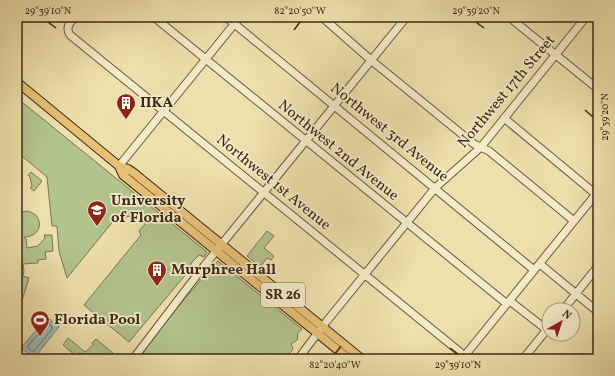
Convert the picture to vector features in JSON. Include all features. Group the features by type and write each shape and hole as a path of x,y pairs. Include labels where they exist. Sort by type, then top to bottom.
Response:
{"main road":[{"name":"SR 26","path":"17,82 119,166 128,168 219,248 320,330 362,359"},
{"name":"SR 26","path":"320,330 349,359"}],"street":[{"name":"Northwest 1st Avenue","path":"75,17 68,25 70,35 460,352 463,358"},
{"name":"Northwest 2nd Avenue","path":"154,17 407,224 509,302 541,324"},
{"name":"Northwest 3rd Avenue","path":"226,17 534,270"},
{"path":"119,166 240,17"},
{"path":"322,17 372,61 474,144 489,152 574,221"},
{"path":"133,359 219,248 372,61 405,17"},
{"path":"509,17 598,89"},
{"name":"Northwest 17th Street","path":"298,359 364,274 407,224 435,188 481,147 586,17"},
{"path":"463,358 574,221 597,195 504,118"},
{"path":"540,264 598,312"},
{"path":"570,302 598,266"},
{"path":"523,359 541,337"},
{"path":"577,359 583,359"}],"green space":[{"path":"17,98 207,252 204,257 199,255 192,262 187,273 129,342 84,305 141,235 139,231 145,224 129,216 120,221 115,219 67,278 59,251 57,226 52,226 47,177 17,152"},
{"path":"31,172 42,181 34,191 30,188 32,186 28,175"},
{"path":"28,211 36,215 39,227 36,233 29,237 24,237 26,239 27,248 38,246 45,238 44,235 52,235 53,251 45,252 46,259 38,260 38,263 23,264 23,276 29,278 20,307 17,310 17,216 21,212"},
{"path":"267,231 274,236 264,248 274,256 271,260 267,258 260,267 247,256"},
{"path":"218,261 302,329 298,333 297,340 291,344 293,349 285,359 141,359 145,349 189,293"},
{"path":"68,338 85,352 93,345 92,343 96,339 120,359 80,359 83,355 80,353 76,356 63,345"}],"water":[{"name":"Florida Pool","path":"47,317 59,327 34,358 21,348"}],"place":[{"name":"ΠΚΑ","path":"126,120"},
{"name":"University of Florida","path":"97,227"},
{"name":"Murphree Hall","path":"157,287"},
{"name":"Florida Pool","path":"40,337"}]}
